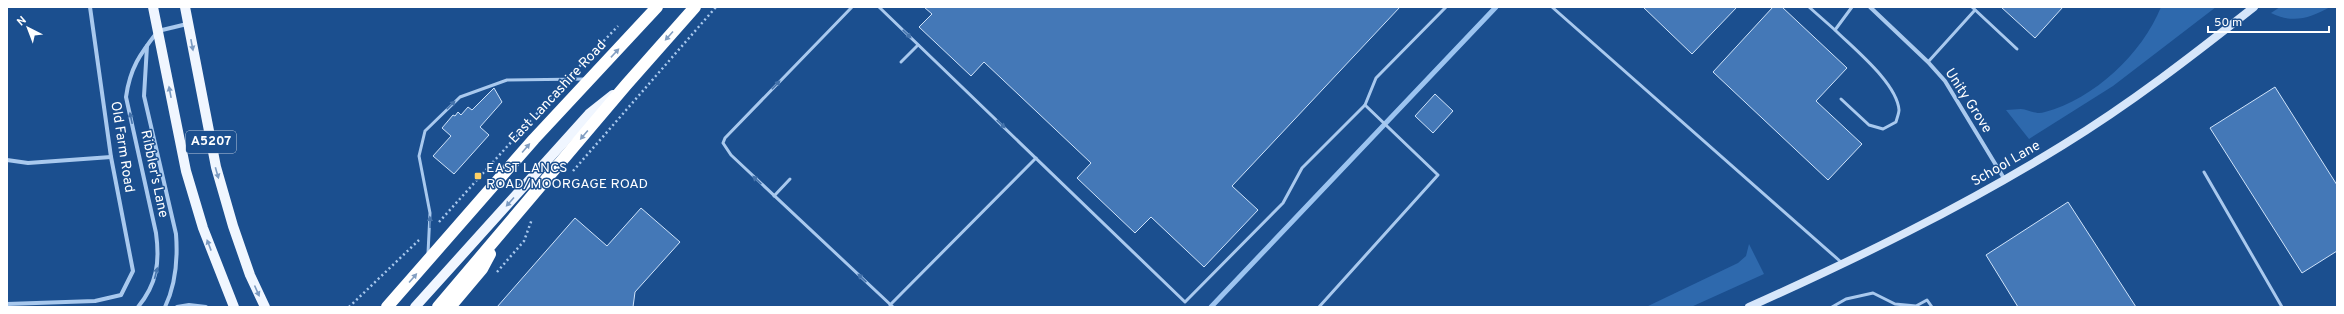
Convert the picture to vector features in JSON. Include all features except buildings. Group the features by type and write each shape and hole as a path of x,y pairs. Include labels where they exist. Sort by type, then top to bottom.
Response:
{"highway":[{"name":"East Lancashire Road","path":"388,307 534,139 657,7"},
{"path":"438,307 626,85 695,7"},
{"path":"450,307 482,269 500,234"}],"main road":[{"name":"A5207","path":"153,7 186,171 202,228 234,307"},
{"name":"A5207","path":"185,7 216,167 245,261 265,307"},
{"name":"School Lane","path":"1749,307 1843,264 1945,214 2005,180 2117,110 2187,60 2254,7"},
{"path":"415,307 589,114 626,85"}],"street":[{"name":"Old Farm Road","path":"7,304 95,301 121,295 126,289 134,271 111,157 90,7"},
{"name":"Unity Grove","path":"1870,7 1928,62 1945,81 2005,180"},
{"path":"158,31 188,24"},
{"name":"Ribbler's Lane","path":"138,307 152,285 157,271 159,255 156,233 126,97 133,66 158,31"},
{"name":"Ribbler's Lane","path":"146,46 144,96 176,234 178,254 175,276 165,307"},
{"path":"7,160 28,163 111,157"},
{"path":"177,307 189,304 206,307"}],"lane":[{"path":"852,7 725,138 723,143 725,150 892,306 1036,158"},
{"path":"879,7 1185,302 1283,203 1302,168 1366,105 1376,78 1446,7"},
{"path":"1552,7 1843,264"},
{"path":"1809,7 1835,30 1890,88 1899,110 1896,122 1883,129 1869,125 1842,99"},
{"path":"1835,30 1852,7"},
{"path":"1972,7 2017,49"},
{"path":"1928,62 1975,10"},
{"path":"901,62 918,45"},
{"path":"427,261 430,213 419,156 425,131 460,97 507,80 590,79"},
{"path":"1319,307 1438,174 1366,105"},
{"path":"2204,172 2282,307"},
{"path":"774,196 790,179"},
{"path":"1832,307 1846,299 1872,293 1895,304 1916,306 1927,300 1932,307"}],"path":[{"path":"572,172 716,7"},
{"path":"584,61 621,23"},
{"path":"442,220 478,176 553,95"},
{"path":"493,277 524,241 531,220 536,214"},
{"path":"349,307 421,238"}],"shaded area":[{"path":"2161,7 2216,7 2113,86 2029,139 2006,110 2021,109 2042,113 2063,106 2081,97 2114,72 2129,57 2153,24"},
{"path":"2280,7 2330,7 2308,17 2294,19 2271,13"},
{"path":"1749,244 1764,274 1691,307 1646,307 1738,263 1746,256"}],"waterway":[{"path":"1211,307 1496,7"}],"place":[{"name":"EAST LANCS ROAD/MOORGAGE ROAD","path":"478,176"}]}
